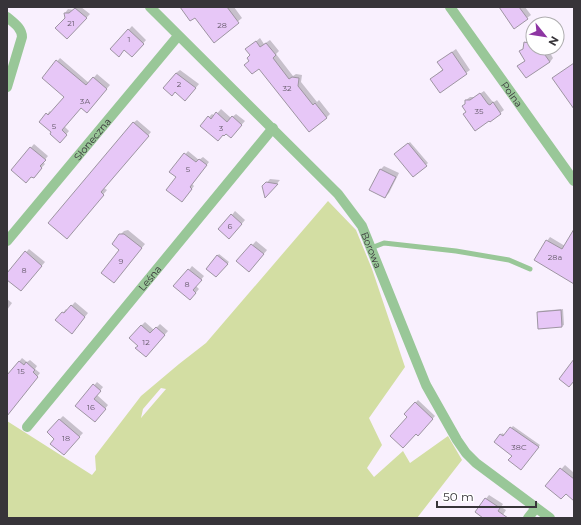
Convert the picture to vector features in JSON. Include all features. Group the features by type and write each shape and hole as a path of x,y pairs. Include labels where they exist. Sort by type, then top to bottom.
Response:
{"street":[{"name":"Borowa","path":"150,7 338,194 362,226 426,385 457,440 466,453 476,463 550,518"},
{"name":"Polna","path":"450,7 574,181"},
{"path":"7,17 22,33 7,87"},
{"name":"Słoneczna","path":"7,241 178,36"},
{"name":"Leśna","path":"27,427 272,128"},
{"path":"528,518 536,508"}],"lane":[{"path":"371,248 384,243 456,252 509,260 530,269"}],"green space":[{"path":"328,201 356,230 372,269 405,367 369,418 382,445 367,468 374,477 403,451 410,463 448,436 462,460 417,518 7,518 7,421 92,475 96,470 95,456 141,396 206,343","holes":["161,388 166,389 141,418 143,409"]}],"building":[{"path":"180,7 227,7 239,23 214,43 195,18 190,21"},
{"path":"499,7 519,7 526,16 525,21 514,29"},
{"path":"75,8 87,18 67,39 55,28 65,18 64,13 69,13"},
{"path":"128,29 144,44 132,57 124,50 119,57 110,49"},
{"path":"256,41 260,47 266,43 276,55 273,58 289,79 292,77 299,78 298,86 313,105 315,103 327,118 309,132 259,69 252,74 244,65 249,61 247,58 250,55 245,49"},
{"path":"524,42 525,56 546,56 550,62 526,78 517,66 525,61 519,51 523,49"},
{"path":"452,52 467,74 440,93 430,79 443,70 437,62"},
{"path":"56,60 86,85 93,77 107,89 87,113 81,108 62,130 67,135 60,143 50,134 51,132 39,122 46,113 48,115 64,97 42,78"},
{"path":"574,63 574,109 552,78"},
{"path":"176,73 196,88 185,101 175,92 172,96 163,88"},
{"path":"480,93 488,104 490,105 493,102 501,114 475,131 463,114 466,112 462,106 465,104 465,100 470,100"},
{"path":"216,112 227,122 232,116 242,125 231,138 226,134 224,136 223,135 218,141 200,126 208,116 211,119"},
{"path":"133,122 149,136 101,192 104,195 67,239 48,223"},
{"path":"408,143 427,166 413,177 394,154"},
{"path":"30,147 46,160 40,166 42,168 34,178 31,177 26,183 11,170"},
{"path":"184,153 196,162 199,159 207,165 190,187 192,189 182,202 166,190 176,177 169,172"},
{"path":"380,169 396,177 385,198 369,190"},
{"path":"266,182 278,184 265,198 262,186"},
{"path":"231,214 242,224 229,239 218,229"},
{"path":"574,229 574,284 534,260 546,240 562,249"},
{"path":"119,234 124,234 142,248 114,283 101,273 119,250 112,244"},
{"path":"251,244 264,254 249,272 236,261"},
{"path":"25,251 42,266 21,291 7,280 7,273"},
{"path":"217,255 228,264 216,277 206,269"},
{"path":"188,269 202,280 193,290 196,293 190,300 173,286"},
{"path":"71,305 85,317 72,334 55,320"},
{"path":"561,310 562,327 538,329 537,312"},
{"path":"141,325 150,333 156,327 165,335 146,357 135,348 138,346 129,338"},
{"path":"574,359 574,381 569,387 559,379"},
{"path":"19,361 24,365 26,362 35,370 33,372 38,377 7,416 7,375"},
{"path":"93,384 101,391 94,399 106,409 95,422 75,406"},
{"path":"415,402 433,419 418,436 416,434 403,448 390,436 407,417 404,414"},
{"path":"59,419 80,437 64,455 50,444 54,439 47,432"},
{"path":"510,427 539,447 521,470 508,460 512,456 494,442 500,434 503,436"},
{"path":"560,468 574,479 574,501 566,494 561,499 545,486"},
{"path":"485,498 500,508 498,511 508,518 483,518 475,512"}]}
